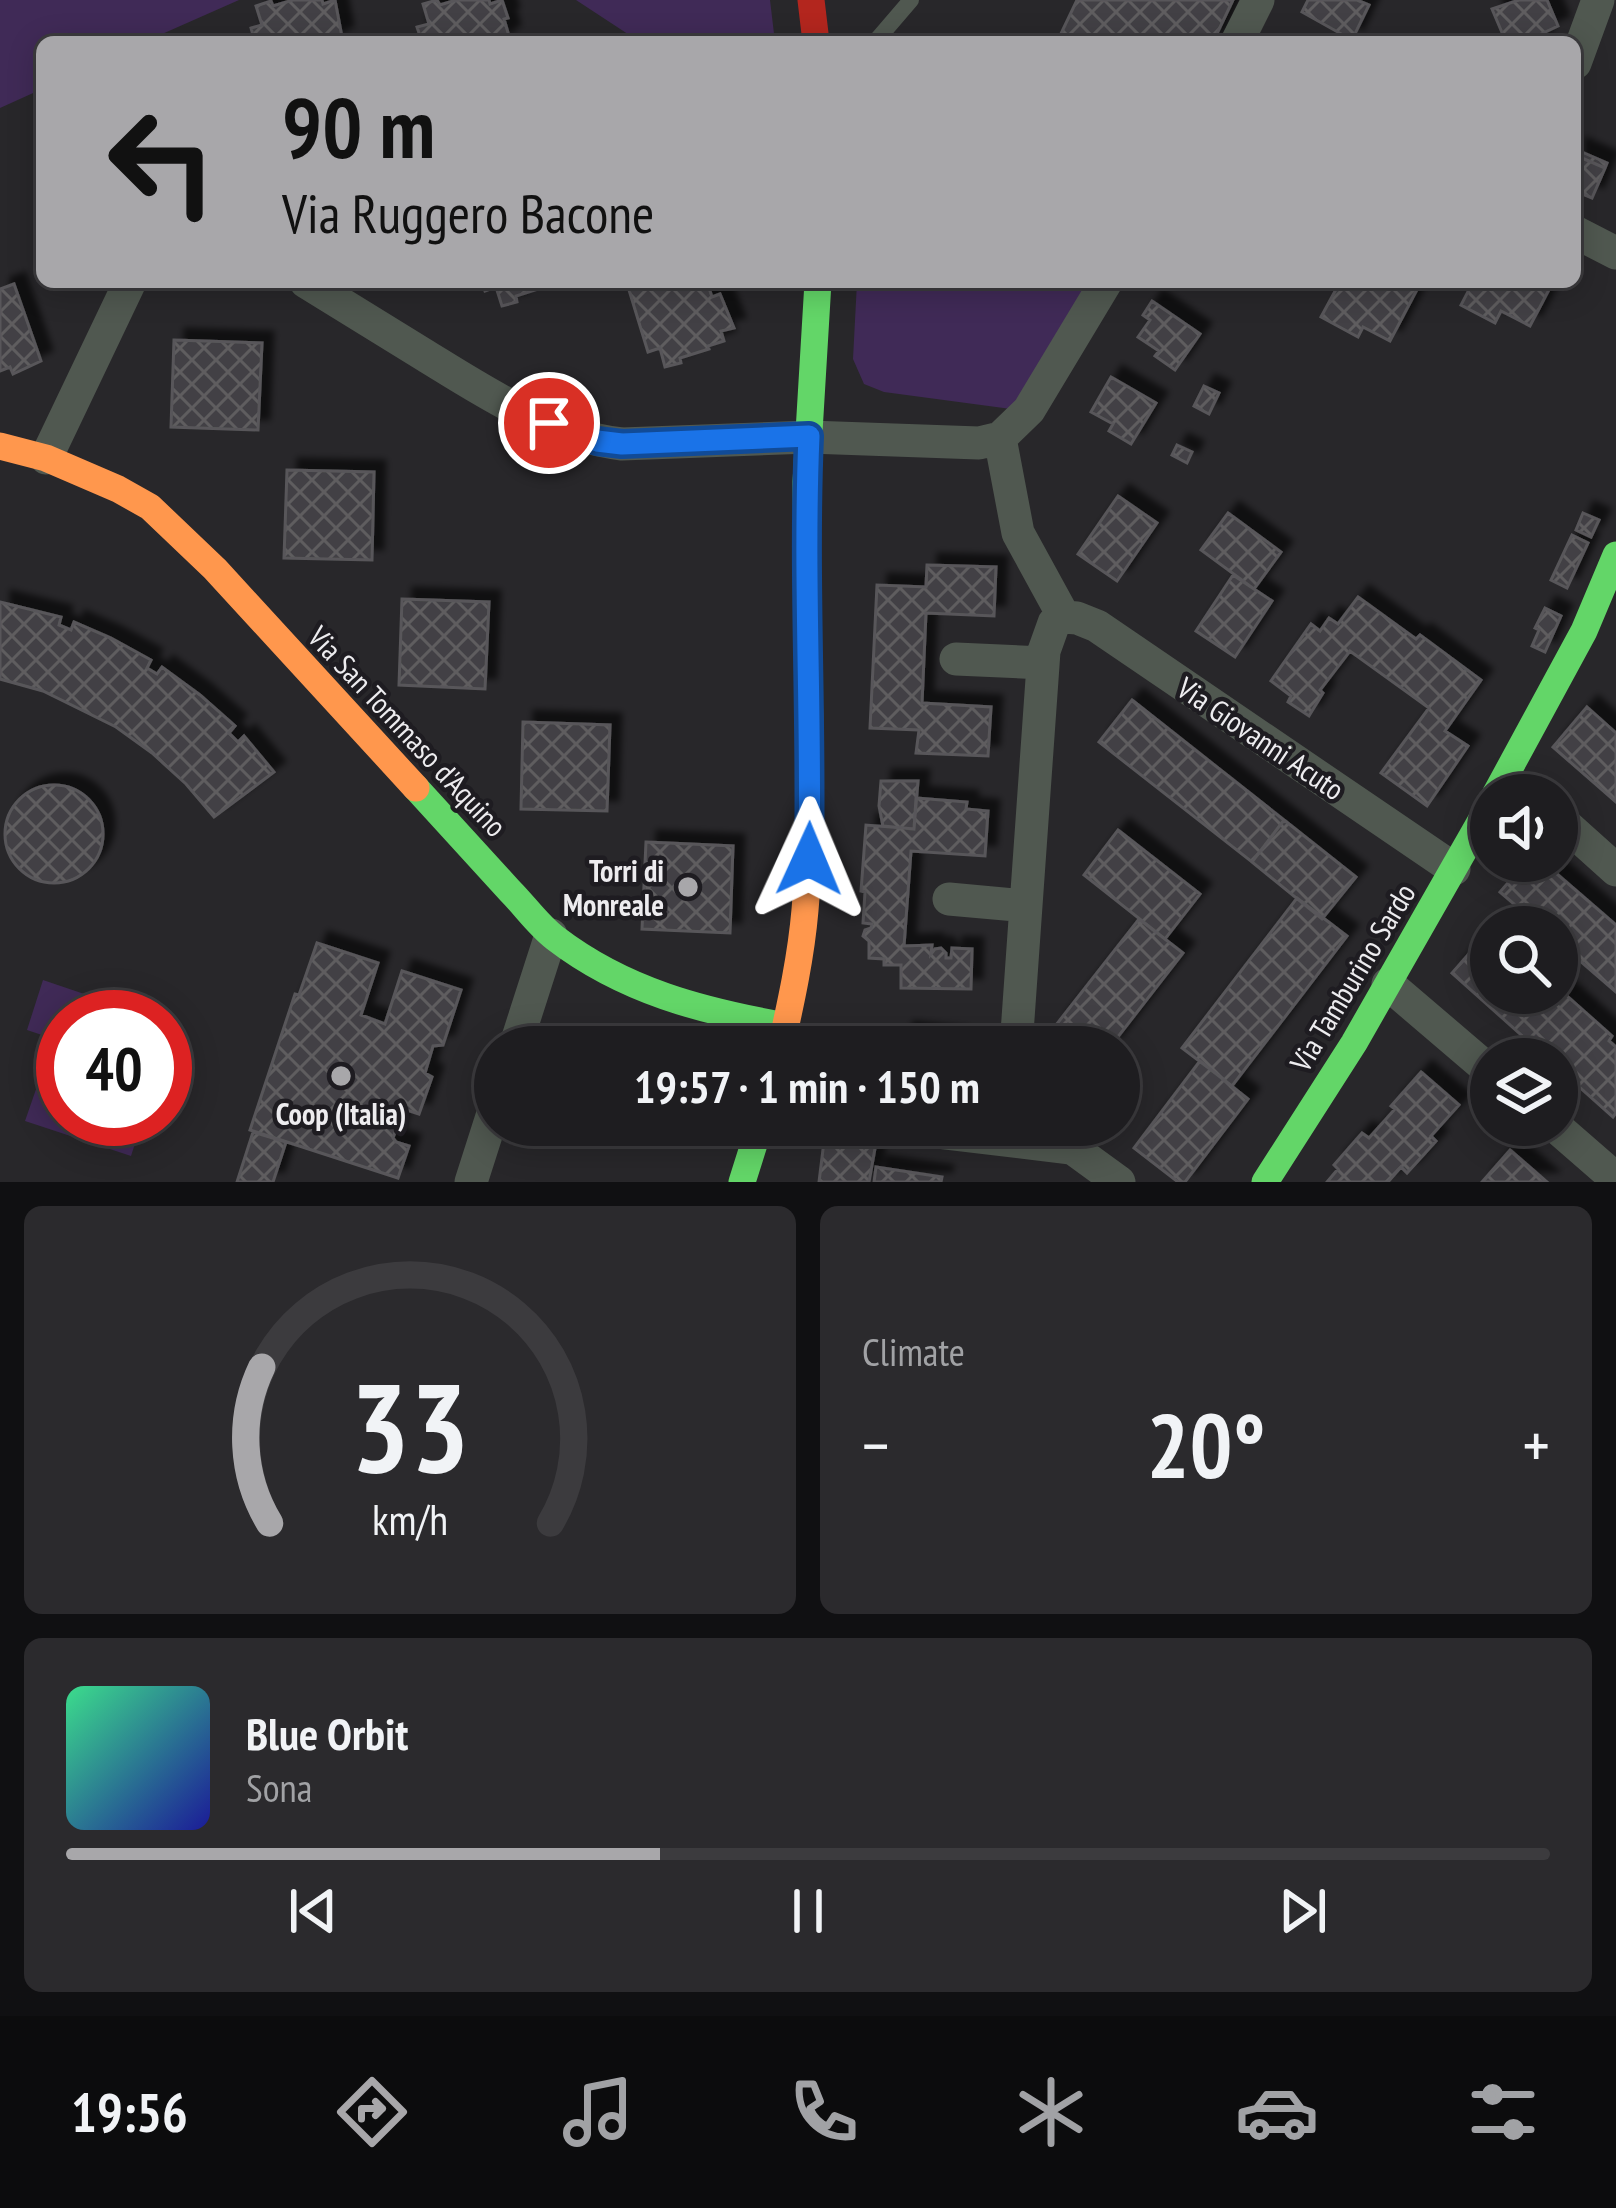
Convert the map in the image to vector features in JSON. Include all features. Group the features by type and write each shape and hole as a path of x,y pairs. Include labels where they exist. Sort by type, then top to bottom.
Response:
{"street":[{"path":"812,0 815,36"},
{"path":"1240,36 1258,0"},
{"path":"1581,47 1598,0"},
{"path":"1581,235 1616,253"},
{"path":"46,458 127,288"},
{"path":"316,288 488,394 597,441 622,444 809,436 979,443 1000,438 1029,410 1102,288"},
{"path":"785,1026 809,859 812,757 806,509 818,288"},
{"path":"1000,438 1018,533 1064,617 1054,623 1044,651 1017,1026"},
{"name":"Via San Tommaso d'Aquino","path":"0,446 46,458 150,507 215,569 551,935 606,972 642,989 755,1026"},
{"name":"Via Tamburino Sardo","path":"1516,774 1591,636 1616,555"},
{"name":"Via Giovanni Acuto","path":"1064,617 1097,626 1454,869"},
{"path":"956,659 1043,663"},
{"path":"1578,836 1616,870"},
{"name":"Via Tamburino Sardo","path":"1265,1182 1470,845"},
{"path":"949,899 1026,906"},
{"path":"521,1026 551,935"},
{"path":"1388,984 1470,1054"},
{"path":"471,1182 483,1146"},
{"path":"742,1182 753,1146"},
{"path":"1071,1146 1119,1182"},
{"path":"1578,1146 1606,1170"}],"lane":[{"path":"880,36 910,0"}],"shaded area":[{"path":"0,0 239,0 158,36 36,36 36,92 0,108"},
{"path":"576,0 770,0 774,36 631,36"},
{"path":"857,288 1086,288 1011,409 884,392 864,384 853,359"},
{"path":"43,980 72,990 40,990"},
{"path":"36,1002 36,1033 27,1030"},
{"path":"36,1089 36,1125 25,1121"},
{"path":"101,1146 134,1146 131,1156"}],"building":[{"path":"293,0 322,0 323,4 335,0 342,36 253,36 251,28 262,25 256,6 271,1 273,6"},
{"path":"502,0 509,36 420,36 417,27 429,24 423,4"},
{"path":"1077,0 1233,0 1216,36 1060,36"},
{"path":"1308,0 1357,0 1369,5 1354,36 1345,36 1302,12"},
{"path":"1519,0 1547,0 1558,26 1539,36 1503,36 1492,9"},
{"path":"1581,152 1607,163 1605,168 1581,158"},
{"path":"1581,158 1605,168 1592,198 1581,193"},
{"path":"14,284 41,361 13,374 10,367 0,371 0,289"},
{"path":"496,288 541,288 516,296 517,302 502,306"},
{"path":"709,288 712,297 720,294 734,328 721,331 724,341 665,367 660,348 648,352 629,290"},
{"path":"1337,288 1418,288 1390,341 1363,327 1358,337 1321,317"},
{"path":"1470,288 1550,288 1530,326 1501,311 1495,323 1461,305"},
{"path":"1152,301 1200,334 1175,370 1138,337 1150,320 1143,315"},
{"path":"174,340 262,343 258,430 171,427"},
{"path":"1111,377 1156,403 1131,444 1109,431 1113,424 1091,412"},
{"path":"1204,386 1219,393 1209,414 1194,406"},
{"path":"1177,445 1192,452 1187,463 1172,455"},
{"path":"287,470 374,472 372,560 284,558"},
{"path":"1118,496 1157,523 1117,581 1078,554"},
{"path":"1228,513 1281,552 1254,589 1201,550"},
{"path":"1583,513 1599,520 1591,537 1576,530"},
{"path":"1572,535 1588,543 1567,588 1551,580"},
{"path":"927,565 996,567 994,616 926,613 922,703 991,707 988,756 916,753 919,730 870,728 877,585 926,587"},
{"path":"1233,575 1272,601 1235,657 1196,631"},
{"path":"1358,597 1481,680 1445,731 1468,746 1427,806 1381,773 1429,708 1350,651 1320,690 1323,693 1309,716 1288,702 1291,696 1271,681 1311,624 1320,631 1329,618 1338,624"},
{"path":"402,599 489,602 485,689 399,685"},
{"path":"0,602 61,617 59,625 71,630 74,622 151,660 147,668 157,674 162,667 200,695 235,726 229,733 238,742 244,736 274,772 214,817 186,784 116,727 43,691 0,679"},
{"path":"1545,608 1561,616 1545,652 1532,646"},
{"path":"1132,700 1284,820 1252,862 1099,742"},
{"path":"1587,707 1616,733 1616,802 1553,747"},
{"name":"Torri di Monreale","path":"523,722 610,725 607,811 521,809"},
{"path":"881,781 918,781 914,829 883,826"},
{"path":"54,785 81,793 95,807 103,834 95,861 81,875 54,883 27,875 13,861 5,834 13,807 27,793"},
{"path":"916,798 967,802 966,809 988,811 985,856 911,851 904,946 932,945 931,954 941,948 946,958 951,958 952,948 972,949 971,989 901,988 901,965 884,965 884,959 869,958 869,941 863,936 872,924 863,923 865,892 861,891 866,825 914,829"},
{"path":"1284,820 1356,877 1322,919 1252,862"},
{"path":"1118,830 1200,894 1165,939 1084,875"},
{"name":"Torri di Monreale","path":"646,842 733,846 730,933 642,929"},
{"path":"1509,882 1566,882 1616,925 1616,992 1578,959 1578,906 1516,906 1500,892"},
{"path":"1297,898 1347,936 1232,1086 1182,1048"},
{"path":"1139,919 1183,953 1126,1026 1056,1025"},
{"path":"317,943 378,963 361,1015 385,1024 402,971 461,990 443,1045 433,1046 425,1073 432,1077 419,1114 402,1112 393,1138 409,1146 398,1178 250,1130"},
{"path":"1470,952 1470,989 1452,973"},
{"path":"1578,1006 1612,1036 1609,1041 1616,1047 1613,1117 1578,1086 1578,1038 1525,1038 1498,1014 1578,1014"},
{"path":"1200,1061 1248,1099 1185,1182 1178,1182 1134,1148"},
{"path":"1421,1072 1459,1105 1431,1136 1436,1141 1407,1173 1401,1167 1388,1182 1327,1182 1338,1169 1334,1165 1362,1133 1369,1138"},
{"path":"253,1132 286,1142 273,1182 237,1182"},
{"path":"823,1146 875,1146 869,1182 819,1182"},
{"path":"1510,1150 1547,1182 1482,1182"},
{"path":"876,1167 942,1177 941,1182 874,1182"}],"traffic: fast":[{"path":"808,633 806,482 818,288"},
{"path":"1506,774 1584,631 1616,555"},
{"path":"416,788 543,927 581,956 665,996 786,1026"},
{"path":"1265,1182 1354,1043 1470,840"},
{"path":"742,1182 753,1146"}],"traffic: slow":[{"path":"0,446 46,458 150,507 215,569 416,788"},
{"path":"786,1026 808,875 808,633"}],"traffic: jam":[{"path":"811,0 815,36"}],"place":[{"name":"Torri di Monreale","path":"688,887"},
{"name":"Coop (Italia)","path":"341,1076"}],"route":[{"path":"549,423 597,441 622,444 809,436 809,859"}]}
